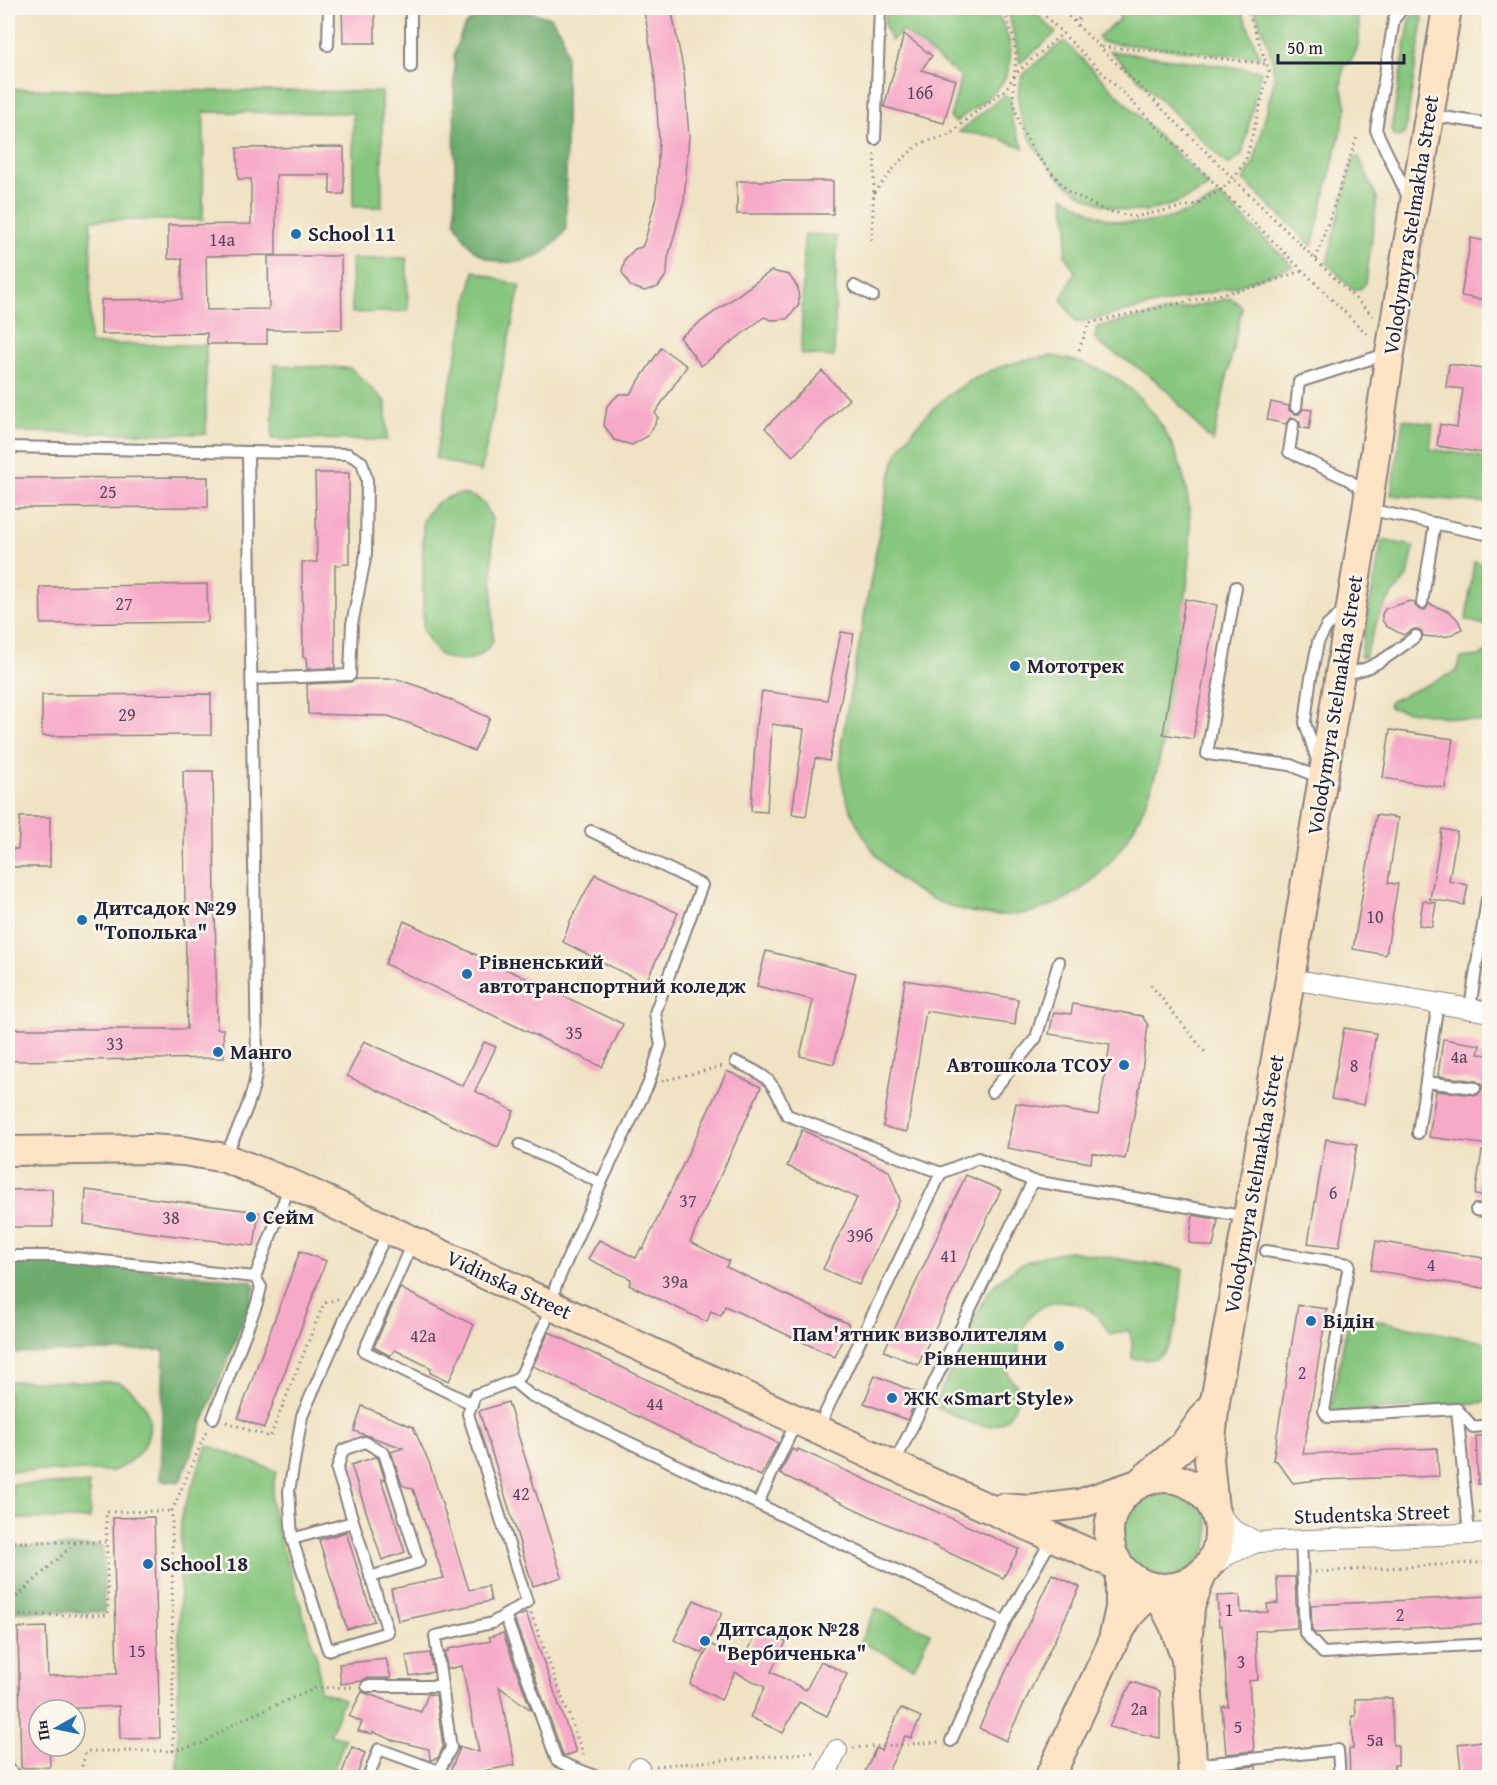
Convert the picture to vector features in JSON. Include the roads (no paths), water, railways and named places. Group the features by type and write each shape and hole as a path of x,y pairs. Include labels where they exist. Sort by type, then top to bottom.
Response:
{"main road":[{"name":"Volodymyra Stelmakha Street","path":"1214,1509 1209,1459 1215,1401 1290,979 1368,502 1380,345 1414,210 1447,8"},
{"name":"Vidinska Street","path":"8,1151 149,1149 184,1151 225,1158 291,1184 894,1465 1120,1567"},
{"name":"Volodymyra Stelmakha Street","path":"1138,1484 1183,1446 1215,1401"},
{"path":"1155,1478 1173,1478 1189,1484 1203,1494 1214,1509 1218,1522 1217,1549 1211,1562 1202,1573 1181,1586 1155,1588 1142,1584 1120,1567 1112,1553 1109,1537 1110,1521 1115,1506 1125,1493 1138,1484 1155,1478"},
{"name":"Vidinska Street","path":"989,1507 1030,1510 1079,1504 1138,1484"},
{"path":"1112,1644 1120,1608 1120,1567"},
{"path":"1193,1771 1186,1659 1190,1607 1202,1573"},
{"path":"1049,1778 1112,1644 1129,1615 1155,1588"},
{"path":"1155,1588 1173,1623 1186,1659"}],"street":[{"path":"1290,979 1490,1012"},
{"path":"1214,1509 1233,1530 1257,1542"},
{"name":"Studentska Street","path":"1257,1542 1490,1533"},
{"path":"1202,1573 1227,1555 1257,1542"},
{"path":"824,1778 837,1750"}],"lane":[{"path":"328,45 329,8"},
{"path":"411,8 411,68"},
{"path":"875,139 879,8"},
{"path":"1403,8 1394,20 1376,130 1414,210"},
{"path":"1429,115 1490,124"},
{"path":"855,286 873,296"},
{"path":"1296,407 1299,382 1380,345"},
{"path":"1293,425 1289,452 1349,480 1368,502 1435,523 1490,535"},
{"path":"8,447 348,454 362,462 367,480 366,554 352,624 350,675 252,679"},
{"path":"225,1158 256,1084 257,1067 248,452"},
{"path":"1422,603 1435,523"},
{"path":"1236,587 1207,754 1290,765 1323,780"},
{"path":"1323,780 1305,723 1310,683 1318,642 1327,626 1351,606"},
{"path":"1340,674 1356,673 1376,665 1416,636"},
{"path":"368,1778 379,1749 438,1774 451,1748 435,1636 492,1623 527,1602 468,1414 476,1395 513,1381 521,1375 551,1305 556,1285 648,1084 661,1045 655,1013 702,885 591,831"},
{"path":"1470,1008 1487,899 1490,899"},
{"path":"992,1092 1035,1038 1059,962"},
{"path":"1418,1133 1438,1003"},
{"path":"736,1062 759,1072 775,1087 787,1115 941,1173"},
{"path":"1426,1082 1475,1088"},
{"path":"520,1144 602,1183"},
{"path":"758,1503 808,1424 941,1173 978,1158 1033,1181 1248,1217"},
{"path":"894,1465 1033,1181"},
{"path":"255,1277 291,1184"},
{"path":"1476,1210 1490,1212"},
{"path":"370,1577 419,1562 384,1453 365,1442 343,1449 337,1470 370,1577 388,1632 328,1650 292,1539 290,1491 302,1416 356,1294 401,1235"},
{"path":"401,1235 364,1351 472,1404"},
{"path":"1266,1251 1349,1264 1324,1411 1328,1417 1457,1408"},
{"path":"8,1256 56,1256 255,1277"},
{"path":"213,1418 257,1303 261,1287 255,1277"},
{"path":"513,1381 530,1395 1005,1623"},
{"path":"1457,1408 1473,1426 1490,1425"},
{"path":"1457,1408 1469,1534"},
{"path":"292,1539 353,1522"},
{"path":"951,1741 1005,1623 1054,1537"},
{"path":"1301,1540 1305,1633 1323,1653 1490,1644"},
{"path":"505,1615 557,1761 596,1776"},
{"path":"367,1686 442,1686"},
{"path":"1193,1771 1338,1750 1340,1778"}],"place":[{"name":"School 11","path":"296,234"},
{"name":"Мототрек","path":"1015,666"},
{"name":"Дитсадок №29 \"Тополька\"","path":"82,920"},
{"name":"Рівненський автотранспортний коледж","path":"467,974"},
{"name":"Манго","path":"218,1052"},
{"name":"Автошкола ТСОУ","path":"1124,1065"},
{"name":"Сейм","path":"251,1217"},
{"name":"Відін","path":"1311,1321"},
{"name":"Пам'ятник визволителям Рівненщини","path":"1059,1346"},
{"name":"ЖК «Smart Style»","path":"892,1398"},
{"name":"School 18","path":"148,1564"},
{"name":"Дитсадок №28 \"Вербиченька\"","path":"705,1641"}]}
